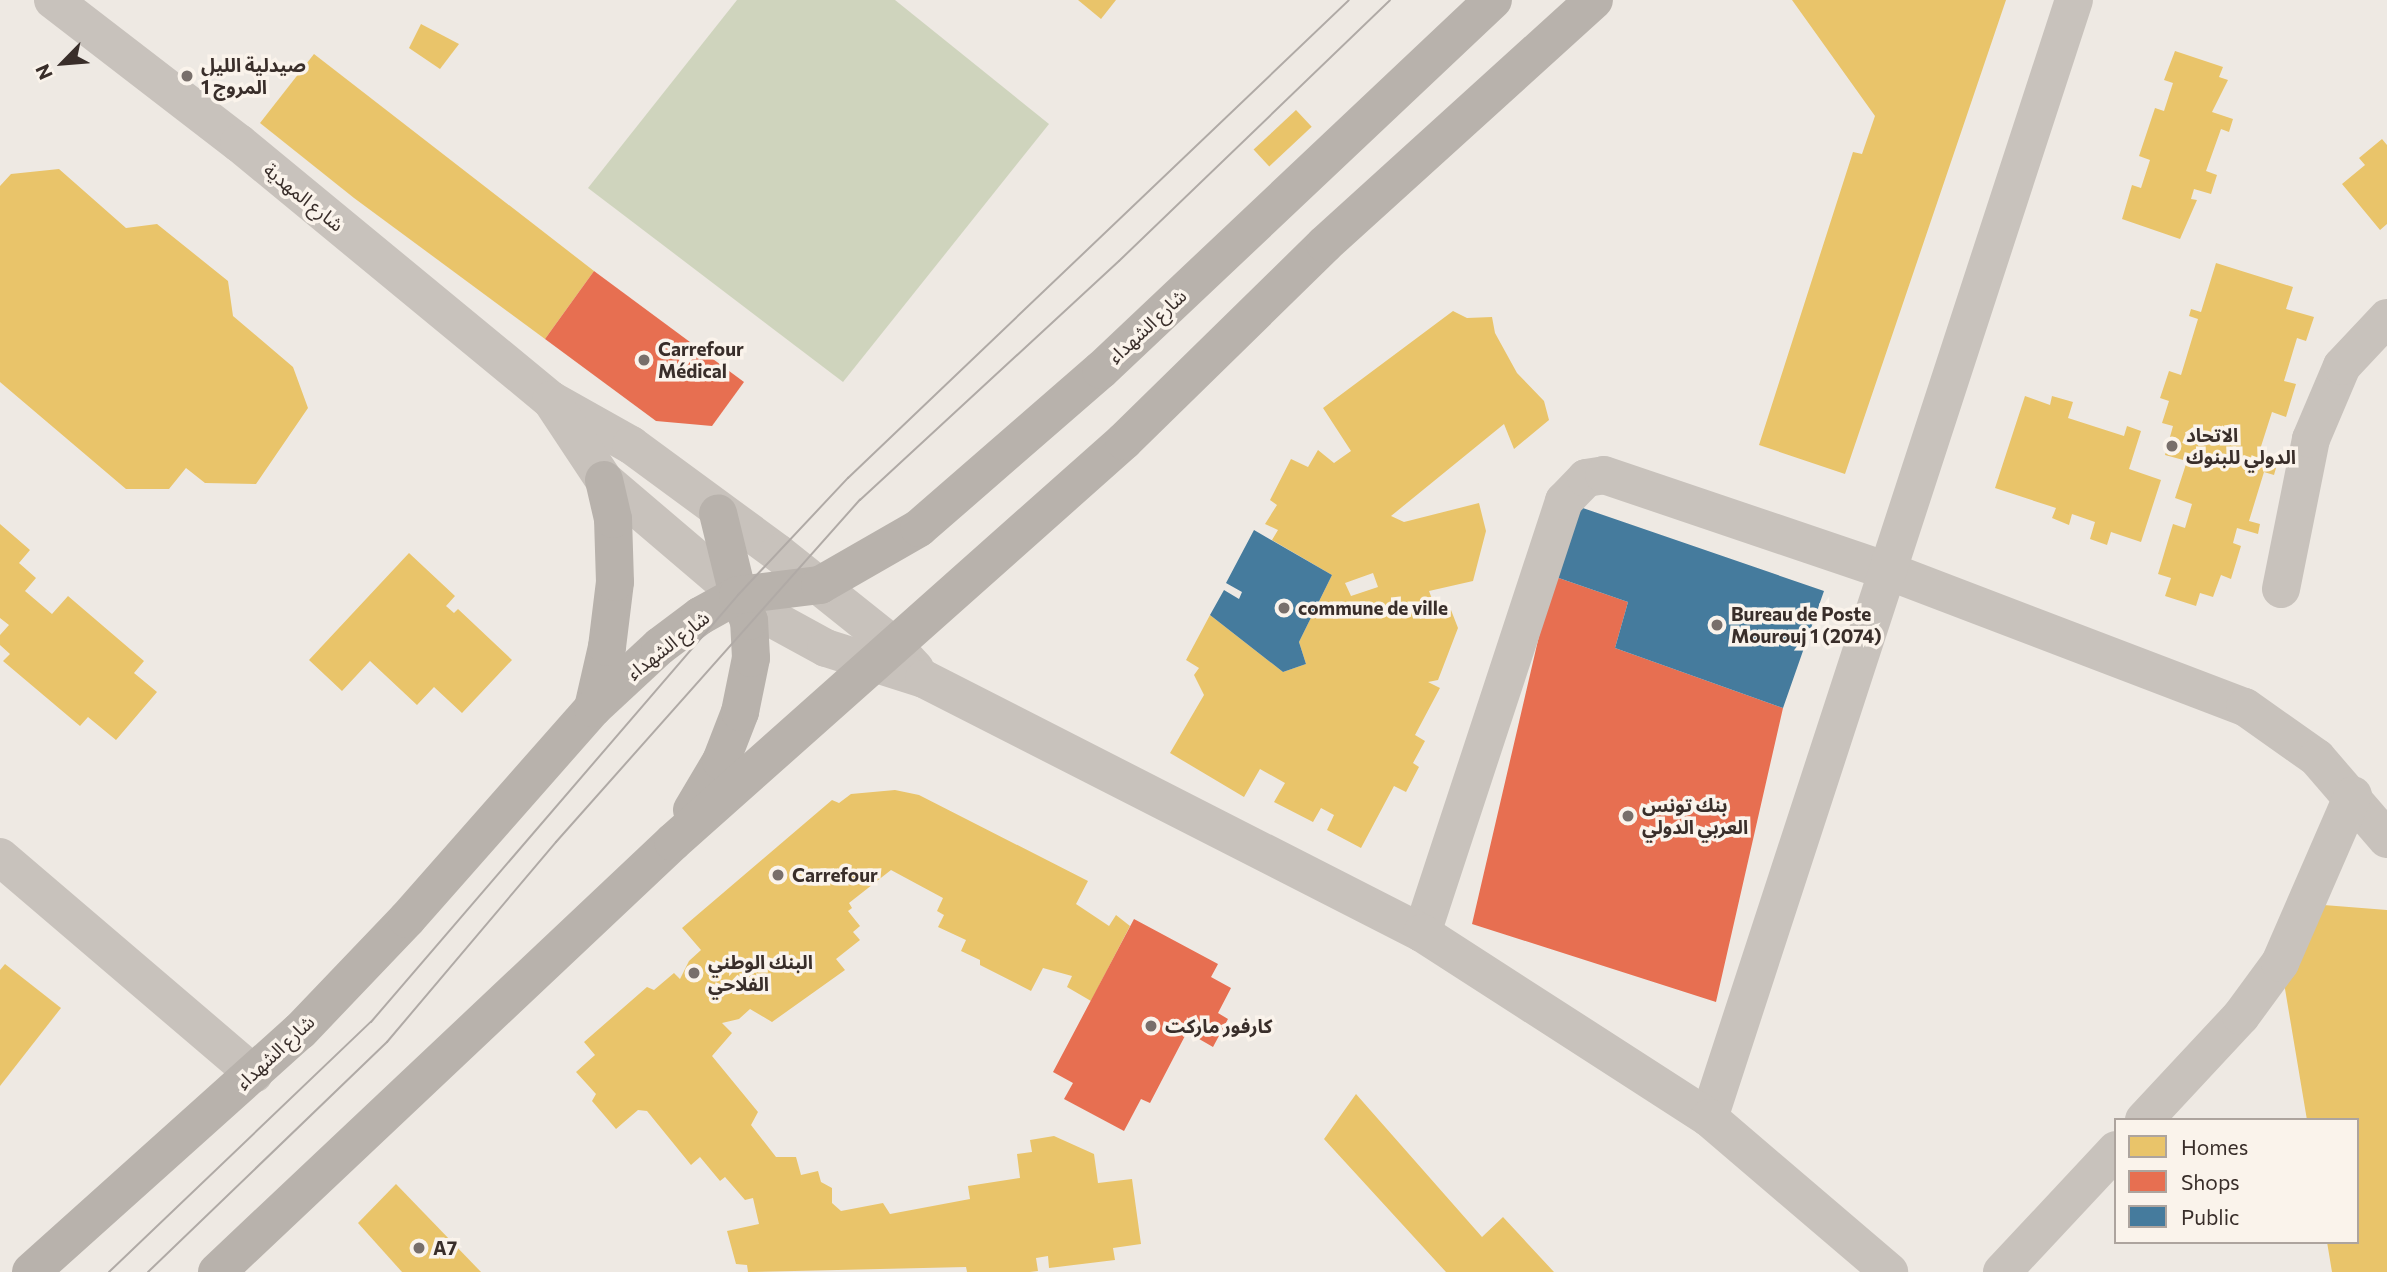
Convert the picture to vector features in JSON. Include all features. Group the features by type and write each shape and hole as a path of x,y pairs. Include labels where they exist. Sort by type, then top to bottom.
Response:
{"main road":[{"name":"شارع الشهداء","path":"31,1272 254,1074 407,919 593,708 670,639 738,595 820,585 913,532 1101,370 1493,0"},
{"path":"216,1272 673,842 1124,441 1325,244 1594,0"},
{"path":"593,708 607,647 615,582 613,519 604,480"},
{"path":"673,842 721,761 740,712 751,658 749,621 738,595 719,513"}],"street":[{"name":"شارع المهدية","path":"53,0 239,143 551,400"},
{"path":"1709,1118 2074,0"},
{"path":"2281,589 2311,439 2342,366 2387,318"},
{"path":"551,400 604,480 738,595 798,633 882,654 924,679 1422,933 1709,1118 1889,1272"},
{"path":"551,400 631,445 719,513 820,585 882,654"},
{"path":"1422,933 1564,501 1574,486 1586,478 1619,478 1888,571 2245,707 2318,758 2353,795 2387,839"},
{"path":"2146,1118 2241,1016 2280,963 2353,795"},
{"path":"0,857 254,1074"},
{"path":"2002,1272 2114,1152"}],"green space":[{"path":"737,0 895,0 1049,124 843,382 588,188"}],"building: Homes":[{"path":"1078,0 1116,0 1101,19"},
{"path":"1792,0 2006,0 1845,474 1759,445 1853,152 1862,154 1875,116"},
{"path":"421,24 459,44 440,69 409,48"},
{"path":"2175,51 2223,67 2219,77 2228,80 2212,112 2233,119 2229,132 2221,129 2206,171 2217,175 2211,194 2194,189 2191,199 2197,200 2180,239 2122,219 2132,185 2141,188 2150,160 2139,156 2155,108 2164,111 2173,83 2164,80"},
{"path":"314,54 594,271 545,339 354,198 260,123"},
{"path":"1296,110 1312,127 1269,166 1254,150"},
{"path":"2382,139 2387,145 2387,224 2380,230 2342,184 2365,165 2359,158"},
{"path":"59,169 126,228 157,224 228,281 233,316 293,367 308,408 256,484 205,483 186,468 169,489 126,489 0,382 0,186 11,174"},
{"path":"2216,263 2293,287 2286,309 2314,317 2306,341 2297,338 2284,381 2296,384 2286,417 2272,412 2256,462 2276,468 2274,475 2264,472 2249,521 2260,524 2258,534 2237,528 2233,543 2241,546 2231,579 2221,575 2213,597 2200,593 2196,606 2165,596 2171,578 2158,574 2173,524 2185,528 2192,504 2175,498 2187,461 2165,455 2173,426 2162,423 2169,401 2160,398 2169,371 2181,375 2198,319 2189,316 2191,309 2201,312"},
{"path":"1453,311 1467,318 1492,317 1495,333 1517,373 1544,401 1549,420 1514,449 1504,424 1391,516 1404,522 1479,503 1486,531 1473,581 1429,591 1438,615 1451,610 1458,628 1438,680 1428,682 1440,688 1415,735 1425,741 1413,763 1419,767 1406,792 1394,786 1361,848 1327,830 1334,815 1321,808 1313,822 1274,802 1285,783 1260,769 1244,797 1170,753 1204,695 1194,675 1199,668 1186,660 1210,615 1283,672 1306,664 1299,642 1332,575 1272,540 1278,530 1265,524 1277,505 1270,500 1291,459 1308,467 1318,450 1334,463 1351,451 1323,408","holes":["1373,573 1378,587 1351,596 1345,583"]},
{"path":"2025,396 2050,405 2052,396 2073,402 2068,418 2124,436 2127,426 2141,431 2129,469 2161,480 2141,542 2111,532 2107,545 2090,539 2095,522 2072,514 2069,525 2052,518 2056,508 1995,488"},
{"path":"0,524 30,550 19,563 36,578 25,591 52,614 68,596 144,661 134,673 157,692 116,740 88,717 80,726 3,661 10,654 0,645 0,635 9,625 0,618"},
{"path":"409,553 455,596 446,606 454,613 458,609 512,660 462,713 434,687 417,705 370,661 342,691 309,660"},
{"path":"895,790 919,795 1088,881 1076,904 1109,926 1116,915 1130,926 1091,1001 1067,987 1072,976 1043,968 1031,991 980,965 980,960 961,951 966,940 938,927 944,915 937,911 943,898 891,870 849,903 852,908 848,911 860,926 853,932 860,940 836,959 845,970 772,1022 750,1009 739,1019 722,1023 732,1033 712,1056 758,1112 751,1125 776,1157 796,1157 801,1175 818,1171 821,1182 832,1188 832,1203 841,1211 883,1203 890,1214 970,1199 968,1186 1020,1178 1017,1154 1032,1152 1030,1140 1054,1136 1094,1154 1098,1183 1132,1179 1141,1244 1113,1248 1115,1260 1049,1268 1048,1256 1036,1258 1038,1271 1030,1272 967,1272 966,1267 748,1272 747,1265 736,1264 727,1231 759,1224 753,1198 745,1200 725,1177 720,1181 700,1157 691,1165 647,1111 638,1110 616,1129 592,1101 596,1094 576,1072 595,1055 584,1042 647,987 654,990 674,973 680,979 689,961 701,950 682,928 832,800 839,803 851,794"},
{"path":"2311,904 2387,910 2387,1272 2332,1272 2327,1244 2359,1244 2359,1118 2307,1118 2284,983"},
{"path":"5,964 61,1008 0,1086 0,970"},
{"path":"1356,1094 1482,1237 1503,1217 1554,1272 1446,1272 1324,1139"},
{"name":"A7","path":"396,1184 481,1272 402,1272 358,1223"}],"building: Shops":[{"name":"Carrefour Médical","path":"594,271 744,382 712,426 656,421 545,339"},
{"name":"بنك تونس العربي الدولي","path":"1553,576 1628,602 1615,648 1783,708 1716,1002 1472,924"},
{"name":"كارفور ماركت","path":"1134,919 1218,964 1211,977 1231,988 1218,1013 1228,1019 1213,1047 1187,1032 1150,1103 1141,1099 1124,1131 1064,1099 1073,1083 1053,1072"}],"building: Public":[{"name":"Bureau de Poste Mourouj 1 (2074)","path":"1577,506 1824,591 1783,708 1615,648 1628,602 1553,576"},
{"path":"1254,530 1332,575 1299,642 1306,664 1283,672 1210,615 1224,590 1239,599 1242,592 1226,583"}],"tram line":[{"path":"109,1272 371,1022 738,595 848,478 1349,0"},
{"path":"148,1272 387,1042 556,842 860,500 1119,261 1390,0"}],"place":[{"name":"صيدلية الليل المروج 1","path":"187,76"},
{"name":"Carrefour Médical","path":"644,360"},
{"name":"الاتحاد الدولي للبنوك","path":"2172,446"},
{"name":"commune de ville","path":"1284,608"},
{"name":"Bureau de Poste Mourouj 1 (2074)","path":"1717,625"},
{"name":"بنك تونس العربي الدولي","path":"1628,816"},
{"name":"Carrefour","path":"778,875"},
{"name":"البنك الوطني الفلاحي","path":"694,973"},
{"name":"كارفور ماركت","path":"1151,1026"},
{"name":"A7","path":"419,1248"}]}
